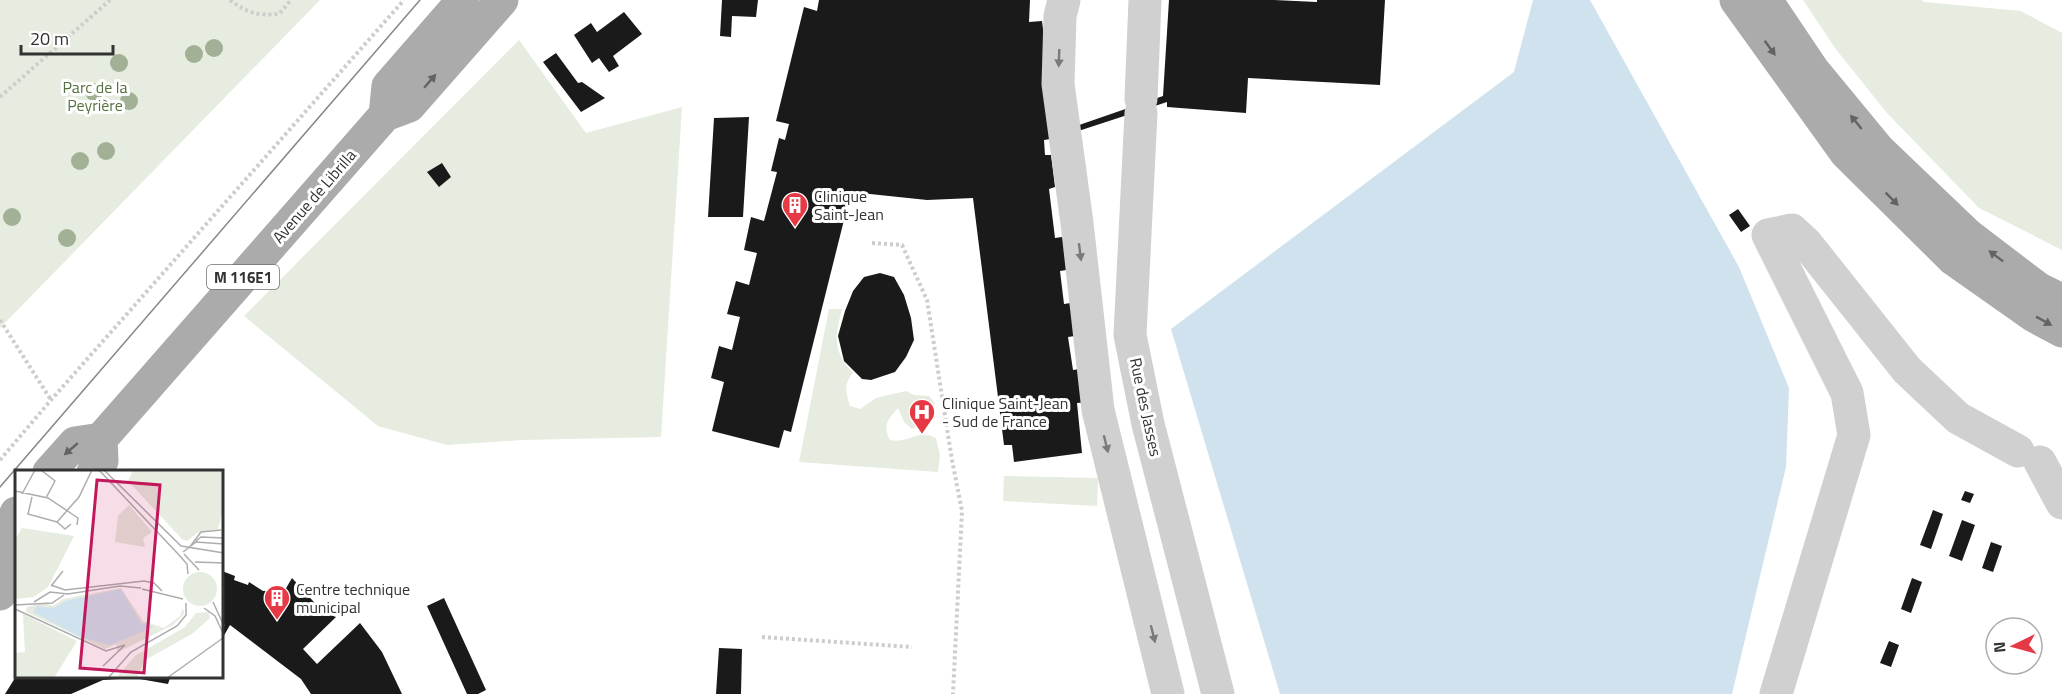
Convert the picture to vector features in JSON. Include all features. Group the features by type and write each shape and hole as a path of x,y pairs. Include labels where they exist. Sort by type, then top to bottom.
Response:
{"main road":[{"path":"385,115 388,86 463,0"},
{"name":"Avenue de Librilla","path":"100,439 385,115 409,106 502,0"},
{"path":"1736,0 1846,153 1953,259 2034,316 2062,331"},
{"path":"1766,0 1813,70 1879,150 1968,235 2039,289 2062,300"},
{"path":"51,470 75,443 100,439 102,461 95,470"},
{"path":"0,533 15,512"},
{"path":"0,556 15,514"},
{"path":"0,594 15,573"}],"street":[{"path":"1064,0 1060,16 1058,84 1077,223 1098,410 1168,694"},
{"name":"Rue des Jasses","path":"1145,0 1130,335 1148,424 1218,694"},
{"path":"1776,694 1854,435 1847,393 1768,235 1792,230 1806,243 1907,370 1958,418 2029,457 2062,503"}],"path":[{"path":"0,97 110,0"},
{"path":"230,0 239,8 260,16 279,14 291,0"},
{"path":"0,460 404,0"},
{"path":"872,243 902,245 927,300 962,511 953,694"},
{"path":"0,320 51,400"},
{"path":"762,637 912,646"}],"green space":[{"name":"Parc de la Peyrière","path":"0,0 320,0 0,328"},
{"path":"1803,0 1921,0 2021,11 2062,33 2062,250 1979,208 1887,113 1835,48"},
{"path":"519,40 586,133 682,107 661,437 522,440 447,445 378,426 244,316"},
{"path":"829,309 842,309 837,343 841,358 853,373 847,385 850,406 860,409 876,398 906,391 914,395 929,396 935,403 921,425 912,429 904,422 898,408 889,419 886,431 890,440 897,441 918,435 929,435 936,438 940,455 938,472 799,462"},
{"path":"1004,476 1098,478 1097,506 1003,501"}],"water":[{"path":"1533,0 1590,0 1739,267 1789,388 1786,467 1732,694 1280,694 1171,329 1514,72"}],"building":[{"path":"722,0 758,0 756,17 732,16 731,37 720,36"},
{"name":"Clinique Saint-Jean","path":"819,0 1030,0 1029,22 1042,21 1056,133 1163,96 1169,0 1317,2 1317,0 1385,0 1380,85 1248,78 1246,113 1167,107 1167,102 1057,138 1044,140 1045,155 1051,155 1055,187 1049,189 1055,238 1069,236 1073,269 1060,271 1064,304 1077,302 1082,335 1068,337 1073,370 1086,368 1090,402 1077,403 1082,453 1014,462 1012,445 1004,445 973,198 927,200 851,192 791,432 784,430 779,448 712,431 724,382 711,378 719,346 732,350 740,317 727,314 736,281 749,285 757,253 744,250 751,217 764,221 777,172 771,171 779,138 785,140 789,124 776,121 804,7 817,11"},
{"path":"624,12 642,34 613,56 619,66 609,72 599,58 592,63 574,35 591,23 597,32"},
{"path":"556,53 578,83 582,82 605,98 581,112 543,62"},
{"path":"749,117 743,217 708,217 714,118"},
{"path":"442,163 451,177 439,187 427,172"},
{"path":"1738,209 1750,226 1741,232 1729,215"},
{"path":"880,273 894,277 904,295 911,318 914,340 906,357 895,372 871,380 862,379 844,361 838,336 853,291 864,277"},
{"path":"1965,491 1974,494 1970,503 1961,500"},
{"path":"1933,510 1943,514 1931,549 1920,545"},
{"path":"1962,520 1975,525 1962,561 1949,556"},
{"path":"1991,542 2002,546 1993,572 1982,568"},
{"path":"224,572 235,576 234,580 248,585 249,582 263,591 285,590 292,578 323,612 336,617 303,649 317,664 360,623 382,652 402,694 311,694 301,679 230,625 224,636"},
{"path":"1912,578 1922,582 1911,613 1901,609"},
{"path":"444,598 486,690 478,694 467,694 427,606"},
{"path":"1889,641 1899,645 1891,667 1880,663"},
{"path":"719,648 742,649 741,694 716,694"},
{"path":"15,678 118,679 103,680 71,694 5,694"},
{"path":"140,679 170,679 168,684"}],"tram line":[{"path":"0,487 420,0"}],"place":[{"name":"Clinique Saint-Jean","path":"795,228"},
{"name":"Clinique Saint-Jean - Sud de France","path":"922,435"},
{"name":"Centre technique municipal","path":"277,621"}]}
